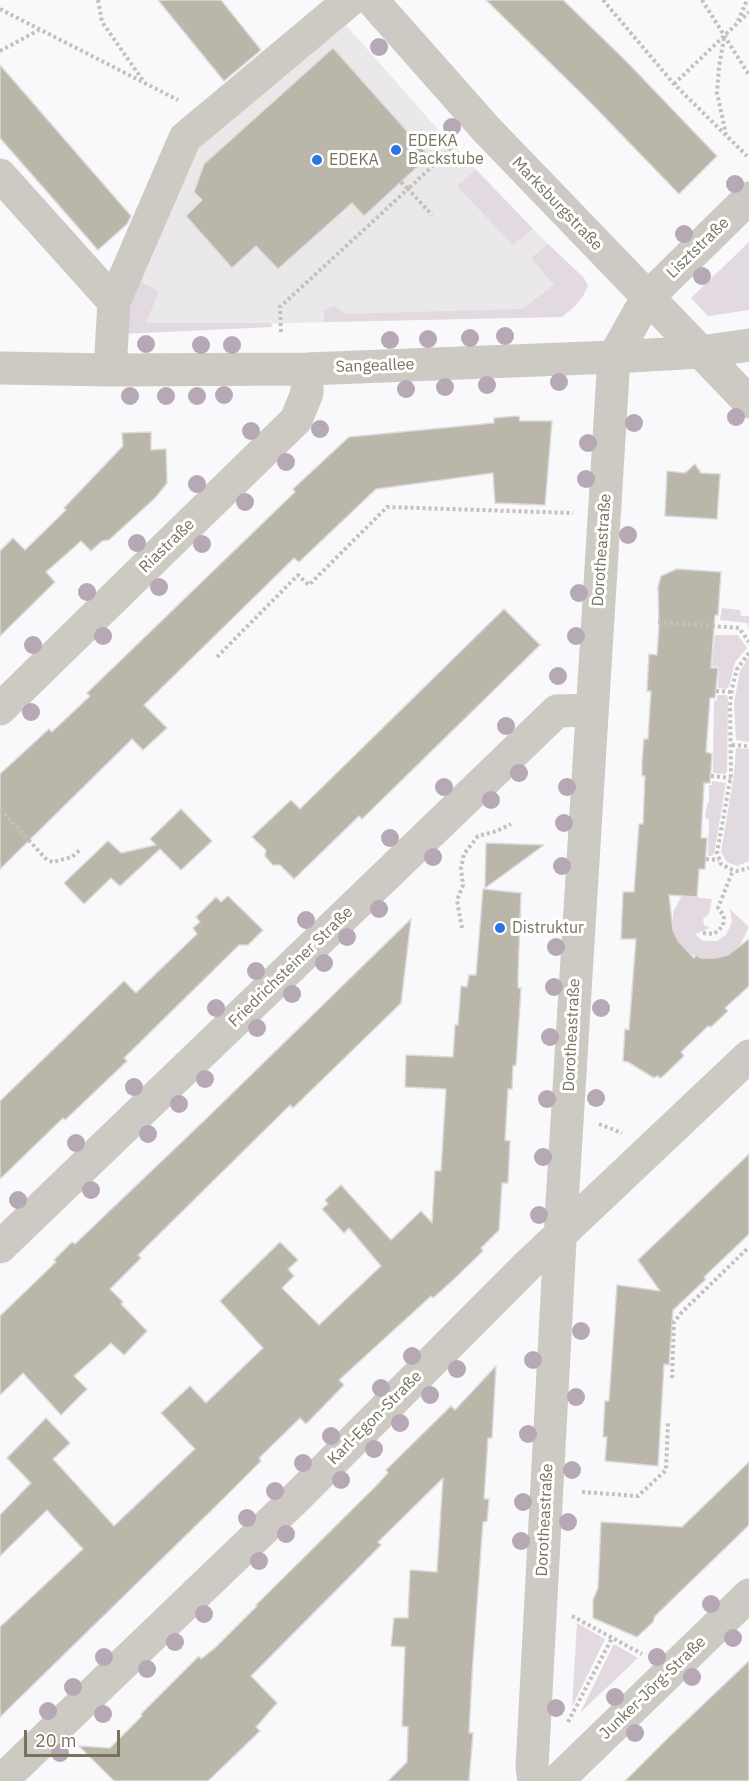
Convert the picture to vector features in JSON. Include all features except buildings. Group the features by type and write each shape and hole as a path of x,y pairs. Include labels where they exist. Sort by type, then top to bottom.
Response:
{"street":[{"path":"110,370 114,302 185,138 350,0"},
{"name":"Marksburgstraße","path":"372,0 486,129 749,402"},
{"path":"0,175 114,302"},
{"name":"Lisztstraße","path":"647,297 749,198"},
{"name":"Dorotheastraße","path":"534,1781 532,1767 561,1234 614,357 647,297"},
{"name":"Sangeallee","path":"0,368 307,369 614,357 701,352 749,345"},
{"name":"Riastraße","path":"0,709 296,420 307,393 307,369"},
{"name":"Friedrichsteiner Straße","path":"0,1247 557,711 591,710"},
{"name":"Karl-Egon-Straße","path":"1,1781 294,1500 561,1234 749,1056"},
{"name":"Junker-Jörg-Straße","path":"557,1781 749,1595"}],"path":[{"path":"98,0 102,22 144,82"},
{"path":"603,0 674,84 747,156"},
{"path":"702,0 749,75"},
{"path":"737,23 747,0"},
{"path":"0,9 189,106 185,138"},
{"path":"674,84 749,12"},
{"path":"0,51 40,29"},
{"path":"724,37 717,93 727,136"},
{"path":"281,332 280,307 458,142"},
{"path":"401,182 432,215"},
{"path":"217,657 298,575 309,585 387,507 545,512"},
{"path":"658,622 739,628 749,642"},
{"path":"749,653 736,673 731,692 731,778 717,848 721,864 733,870 741,871 749,868"},
{"path":"716,691 731,692"},
{"path":"732,745 749,746"},
{"path":"711,776 731,778"},
{"path":"0,809 44,858 50,861 72,857 81,849"},
{"path":"462,928 457,900 463,885 461,868 464,854 478,836 511,824"},
{"path":"706,859 719,860"},
{"path":"703,933 714,934 723,926 724,916 718,908 733,870"},
{"path":"599,1124 631,1137"},
{"path":"672,1378 675,1322 682,1312 749,1247"},
{"path":"582,1492 638,1496 666,1470 668,1422"},
{"path":"567,1612 646,1656"},
{"path":"563,1732 612,1638"}],"shaded area":[{"path":"336,14 443,135 584,278 543,317 119,327 197,132"},
{"path":"476,170 533,229 513,245 457,186"},
{"path":"749,242 749,310 708,316 691,298"},
{"path":"548,244 584,278 588,286 575,306 562,317 324,322 324,310 334,306 345,314 522,309 554,285 531,258"},
{"path":"139,281 159,291 146,323 271,323 272,327 122,334 123,323"},
{"path":"722,608 740,610 741,616 749,616 749,628 747,623 720,620"},
{"path":"715,635 738,635 747,648 735,662 729,686 726,689 718,688 719,667 712,666"},
{"path":"749,657 749,742 736,740 734,703 740,671"},
{"path":"717,695 726,695 728,698 727,772 725,774 713,773 714,701 717,700"},
{"path":"736,748 749,749 749,861 737,866 727,862 721,852 734,775"},
{"path":"712,781 726,783 714,854 708,856 709,820 705,817 709,802 709,785 712,785"},
{"path":"682,896 712,899 709,914 703,919 704,925 710,928 695,934 703,941 717,941 726,935 732,922 730,909 749,927 739,947 728,955 715,958 701,958 689,953 678,941 673,930 673,912"},
{"path":"577,1623 605,1639 572,1707"},
{"path":"614,1644 638,1658 580,1713"}],"place":[{"name":"EDEKA Backstube","path":"396,150"},
{"name":"EDEKA","path":"317,160"},
{"name":"Distruktur","path":"500,928"}]}
